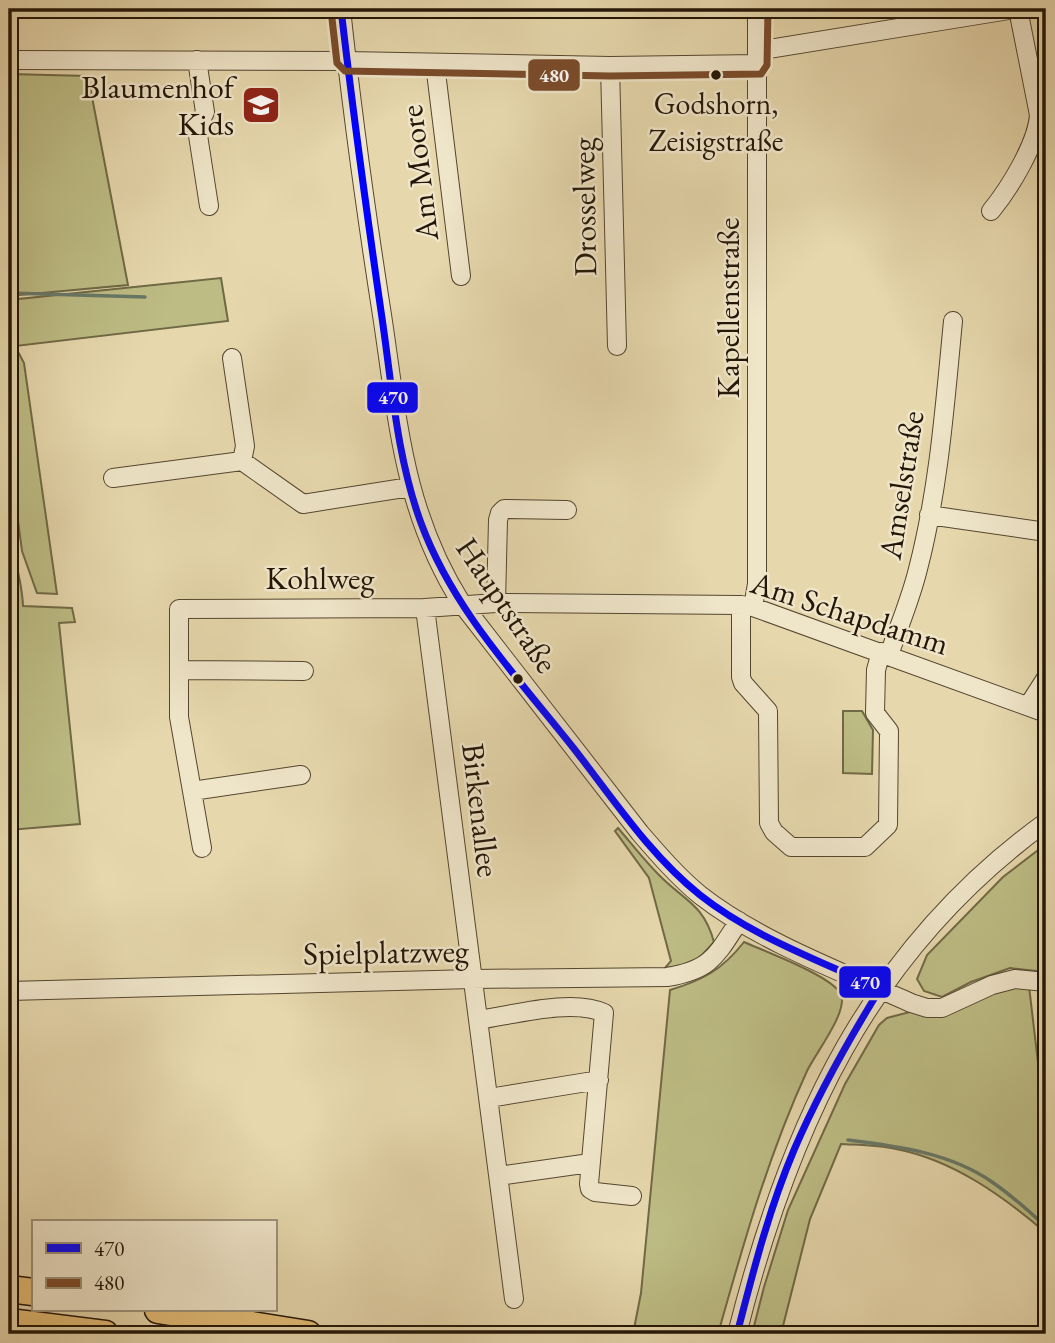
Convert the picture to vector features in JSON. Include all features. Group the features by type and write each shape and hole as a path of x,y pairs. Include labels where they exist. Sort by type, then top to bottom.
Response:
{"highway":[{"path":"9,1289 32,1292"},
{"path":"170,1312 308,1334"},
{"path":"9,1321 105,1334"}],"street":[{"name":"Hauptstraße","path":"341,9 397,426 410,488 432,550 462,604 649,844 700,895 739,921 880,989 927,1008 942,1008 992,985 1014,979 1046,982"},
{"name":"Kapellenstraße","path":"757,9 757,584 747,606 741,677 743,683 768,711 769,823 774,832 791,847 865,847 888,825 889,731 875,713 876,670 885,653"},
{"name":"Am Moore","path":"9,61 346,61 610,66 757,57 1017,9"},
{"path":"991,211 1003,195 1038,131 1039,115 1017,9"},
{"path":"197,60 205,112 197,129 209,206"},
{"name":"Am Moore","path":"435,64 461,276"},
{"name":"Drosselweg","path":"610,66 617,345"},
{"name":"Amselstraße","path":"885,653 914,583 929,515 942,439 953,321"},
{"path":"232,358 244,446 242,461"},
{"path":"113,478 242,461 303,504 410,488"},
{"path":"496,603 500,513 504,509 567,510"},
{"path":"929,515 1046,532"},
{"name":"Am Schapdamm","path":"462,604 747,606 885,653 1046,713"},
{"name":"Kohlweg","path":"179,670 179,609 425,608 462,604"},
{"name":"Birkenallee","path":"425,608 514,1299"},
{"path":"202,848 179,718 179,670 304,671"},
{"path":"1028,706 1046,678"},
{"path":"192,791 301,775"},
{"path":"737,1334 761,1245 794,1151 829,1077 880,989 936,919 975,880 1046,822"},
{"name":"Spielplatzweg","path":"9,991 473,979 667,978 689,974 707,965 739,921"},
{"path":"478,1020 569,1007 604,1013 590,1189 595,1192 632,1196"},
{"path":"489,1098 598,1080"},
{"path":"499,1176 590,1163"}],"shaded area":[{"path":"9,74 88,76 128,285 9,296"},
{"path":"221,278 228,321 15,346 24,363 57,594 37,593 22,551 9,453 9,300"},
{"path":"9,526 23,606 72,608 75,622 59,623 80,824 9,830"},
{"path":"843,711 862,711 873,730 872,774 843,773"},
{"path":"618,828 653,869 698,910 710,929 714,942 693,962 665,968 671,961 649,878 615,831"},
{"path":"1046,844 1046,972 1010,968 971,982 942,997 924,991 917,979 927,955 1003,877"},
{"path":"744,942 826,980 841,995 840,1012 807,1071 780,1135 718,1334 633,1334 641,1293 670,990 711,973 728,960"},
{"path":"1029,986 1046,1131 1046,1233 995,1193 937,1162 889,1148 841,1144 810,1219 781,1334 752,1334 788,1210 845,1084 879,1025 887,1018 910,1012 911,1008 1005,987"}],"waterway":[{"path":"9,293 145,297"},
{"path":"848,1140 923,1152 959,1164 999,1187 1046,1227"}],"transit line":[{"name":"470","path":"341,9 401,448 421,523 451,585 510,670 633,826 682,879 720,910 764,936 880,989 834,1068 794,1150 769,1218 737,1334"},
{"name":"480","path":"331,10 337,63 345,71 610,76 761,74 767,65 768,9"}],"place":[{"name":"Godshorn, Zeisigstraße","path":"716,75"},
{"name":"Blaumenhof Kids","path":"261,105"}]}
